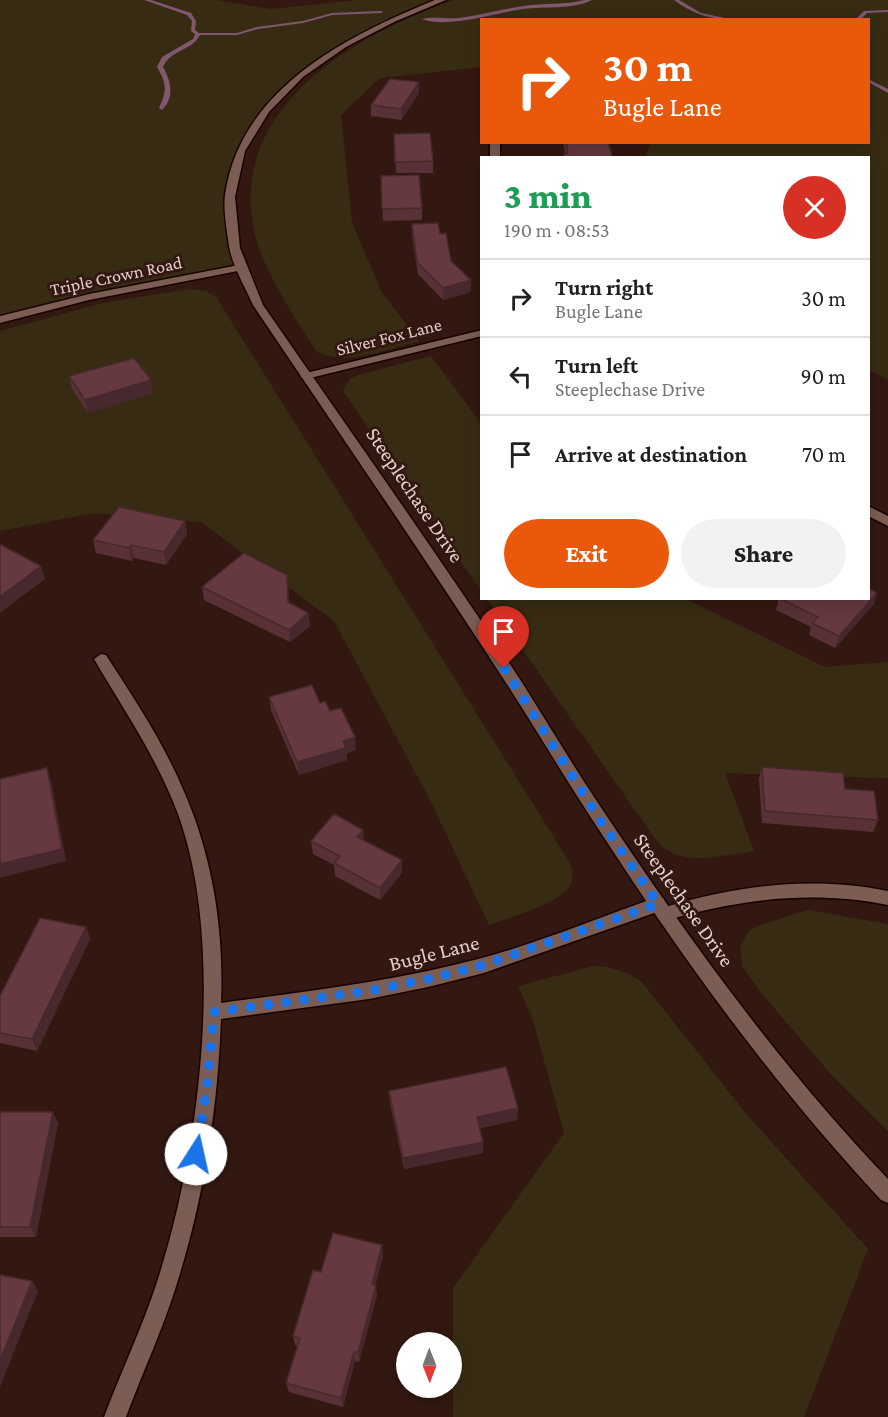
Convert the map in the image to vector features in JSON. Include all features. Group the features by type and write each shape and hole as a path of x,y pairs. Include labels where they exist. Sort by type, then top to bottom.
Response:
{"street":[{"name":"Steeplechase Drive","path":"442,0 384,22 326,55 295,79 263,114 248,136 237,162 231,189 231,236 239,268 258,305 517,687 602,823 725,1002 781,1075 844,1148 888,1192"},
{"name":"Triple Crown Road","path":"0,320 128,288 239,268"},
{"name":"Silver Fox Lane","path":"306,376 480,333"},
{"path":"870,511 888,522"},
{"path":"101,659 141,723 176,792 193,839 207,902 214,1012 207,1088 185,1219 167,1283 115,1417"},
{"name":"Bugle Lane","path":"214,1012 369,991 428,979 484,965 661,909 710,899 764,891 822,890 888,898"}],"shaded area":[{"path":"0,0 216,0 272,9 357,0 432,0 355,37 326,55 302,73 248,136 231,189 239,268 138,285 0,320"},
{"path":"454,0 888,0 888,380 870,371 870,156 645,156 651,144 870,144 870,18 480,18 480,67 380,78 341,115 352,222 381,291 419,341 352,357 338,358 315,350 275,284 257,242 251,196 258,155 276,118 303,86 337,58 375,34"},
{"path":"188,289 206,291 216,297 570,863 572,874 570,886 556,898 489,925 430,800 334,621 201,522 94,513 0,531 0,331 103,303"},
{"path":"431,356 480,422 480,590 343,391 350,379"},
{"path":"488,600 688,600 825,667 888,662 888,778 725,773 754,851 691,858 668,851 658,843"},
{"path":"808,910 888,924 888,1131 828,1071 762,994 743,968 740,948 749,931 757,926"},
{"path":"594,966 619,970 641,981 748,1116 868,1249 804,1417 453,1417 453,1398 462,1398 462,1332 453,1332 453,1288 564,1133 532,1017 518,986"}],"building":[{"path":"390,79 419,82 401,109 371,105"},
{"path":"430,133 433,161 395,162 394,134"},
{"path":"566,144 609,144 612,156 564,156 564,154 568,153"},
{"path":"419,175 422,208 382,209 381,176"},
{"path":"438,223 440,234 446,233 451,261 471,280 443,288 417,262 412,224"},
{"path":"134,358 151,380 85,400 69,376"},
{"path":"119,507 185,521 164,552 131,545 129,548 93,540"},
{"path":"0,546 41,566 0,597"},
{"path":"244,553 287,575 288,602 308,613 289,630 202,587"},
{"path":"870,589 877,593 839,636 812,623 818,617 783,600 870,600"},
{"path":"312,685 320,703 325,701 330,711 341,708 355,737 343,741 346,748 297,762 269,697"},
{"path":"762,767 843,773 845,789 874,791 878,820 765,811"},
{"path":"47,768 62,849 0,864 0,779"},
{"path":"334,814 363,830 357,837 402,860 380,888 334,863 340,856 311,841"},
{"path":"40,918 86,927 32,1039 0,1033 0,996"},
{"path":"506,1067 518,1108 477,1117 483,1142 403,1158 389,1091"},
{"path":"0,1112 53,1112 30,1227 0,1227"},
{"path":"333,1233 382,1245 372,1284 376,1286 358,1352 354,1352 341,1398 286,1383 300,1338 293,1336 313,1270 321,1272"},
{"path":"0,1275 32,1281 0,1361"}],"waterway":[{"path":"146,0 189,14 194,21 193,31 198,34"},
{"path":"424,19 463,19 512,9 574,4 590,0"},
{"path":"676,0 700,14 722,18"},
{"path":"859,18 866,12 888,11"},
{"path":"198,34 237,34 257,28 303,22 332,14 381,12"},
{"path":"162,108 168,91 166,78 160,67 164,58 195,40 198,34"},
{"path":"870,81 888,91"}],"route":[{"path":"196,1154 207,1088 214,1012 369,991 428,979 484,965 658,904 602,823 504,668"}]}
